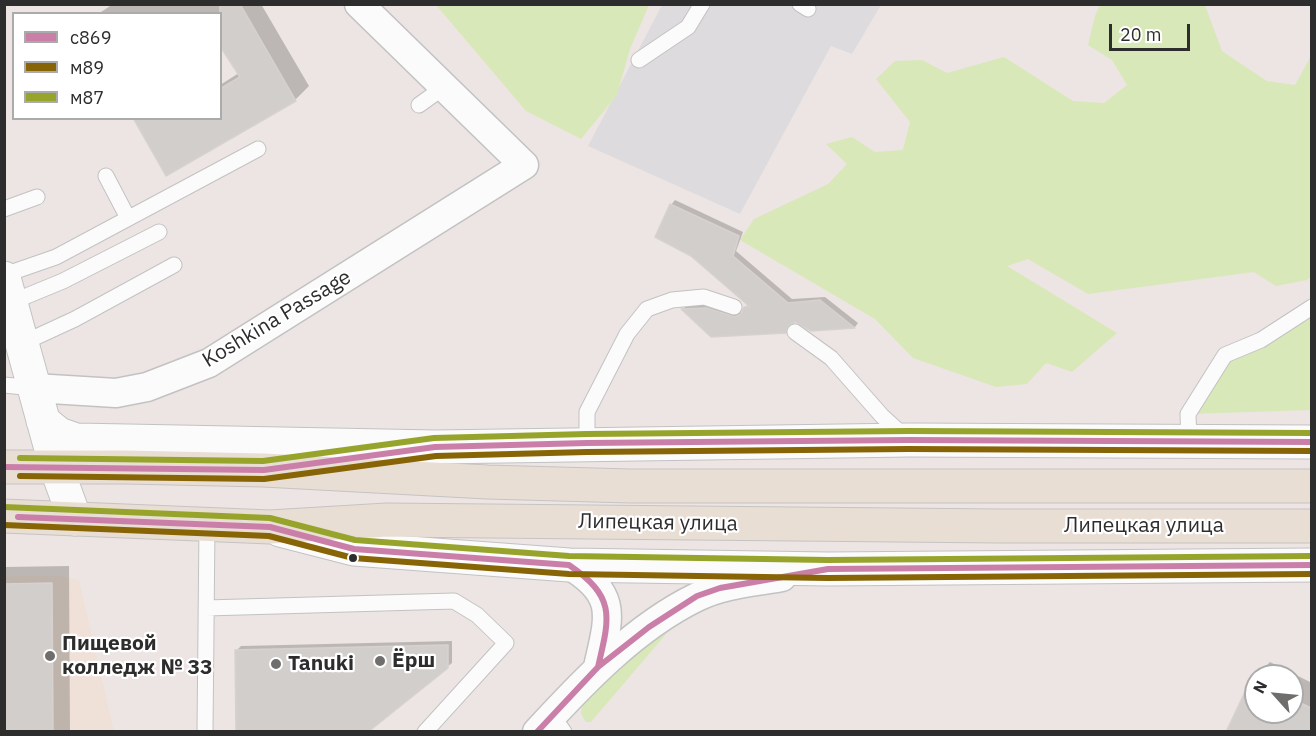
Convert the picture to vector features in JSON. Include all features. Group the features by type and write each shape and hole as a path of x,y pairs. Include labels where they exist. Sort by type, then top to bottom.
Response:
{"main road":[{"path":"7,285 22,343 19,387 43,421 59,434 76,440 435,447 909,440 1311,442"},
{"path":"43,421 56,467 75,519"},
{"path":"264,470 435,447"},
{"name":"Липецкая улица","path":"4,467 264,470 487,482 630,486 1311,486"},
{"name":"Липецкая улица","path":"4,516 270,527 387,520 987,526 1311,526"},
{"path":"270,527 354,549 569,565 828,569 1311,565"}],"street":[{"path":"359,4 444,87"},
{"name":"Koshkina Passage","path":"19,387 116,393 147,387 209,363 524,165 444,87"},
{"path":"569,565 590,579 604,595 608,618 598,667"},
{"path":"551,726 598,667 649,627 698,596 720,588 828,569"}],"lane":[{"path":"639,60 688,27 702,4"},
{"path":"419,105 444,87"},
{"path":"7,285 258,149"},
{"path":"106,176 128,218"},
{"path":"4,209 37,197"},
{"path":"7,285 63,280 159,232"},
{"path":"22,343 75,319 174,266"},
{"path":"587,443 587,412 627,334 646,309 672,300 704,297 734,307"},
{"path":"1189,443 1188,414 1225,355 1261,340 1311,307"},
{"path":"795,332 831,358 882,416 909,440"},
{"path":"205,732 207,525"},
{"path":"206,608 454,601 477,615 506,643 425,732"}],"shaded area":[{"path":"662,5 881,5 852,54 831,46 740,214 588,146"},
{"name":"Пищевой колледж № 33","path":"4,576 61,576 79,580 114,731 5,731"}],"green space":[{"path":"436,5 649,5 630,49 617,95 581,139 526,111"},
{"path":"1100,5 1205,5 1222,51 1267,81 1295,85 1311,56 1312,276 1307,280 1276,286 1254,272 1088,294 1028,259 1007,266 1117,333 1072,372 1046,363 1027,384 996,387 913,358 875,319 740,240 754,219 828,184 847,164 826,144 852,137 875,152 903,150 910,122 876,79 895,61 922,60 947,73 1004,57 1073,101 1104,103 1127,85 1112,60 1088,45"},
{"path":"1311,307 1311,410 1188,414 1225,355"},
{"path":"666,628 667,633 591,722 586,722 581,714 582,705 636,649"}],"building":[{"path":"220,4 240,4 296,101 166,176 134,120 222,120 222,88 240,77 222,49 222,12 220,12"},
{"path":"670,204 739,236 733,256 788,303 820,300 855,328 811,331 795,322 788,326 786,333 711,337 681,309 706,308 735,317 741,314 744,307 750,307 691,256 655,237"},
{"path":"52,583 53,732 4,732 4,584"},
{"path":"448,645 448,668 368,732 236,732 235,650"},
{"path":"1244,694 1244,724 1304,724 1304,705 1311,708 1311,732 1226,732"}],"transit line":[{"name":"м87","path":"20,458 263,461 434,438 587,434 909,431 1312,433"},
{"name":"с869","path":"4,467 264,470 435,447 587,443 909,440 1312,442"},
{"name":"м89","path":"20,476 264,479 436,456 587,452 909,449 1312,451"},
{"name":"м87","path":"4,507 270,518 355,540 569,556 828,560 1312,556"},
{"name":"с869","path":"18,517 270,527 354,549 569,565 595,587 606,609 605,634 598,667"},
{"name":"м89","path":"4,525 269,536 353,558 569,574 828,578 1312,574"},
{"name":"с869","path":"537,732 598,667 649,627 697,596 720,588 828,569 1312,565"}],"place":[{"name":"Пищевой колледж № 33","path":"50,656"},
{"name":"Ёрш","path":"380,661"},
{"name":"Tanuki","path":"276,664"}]}
